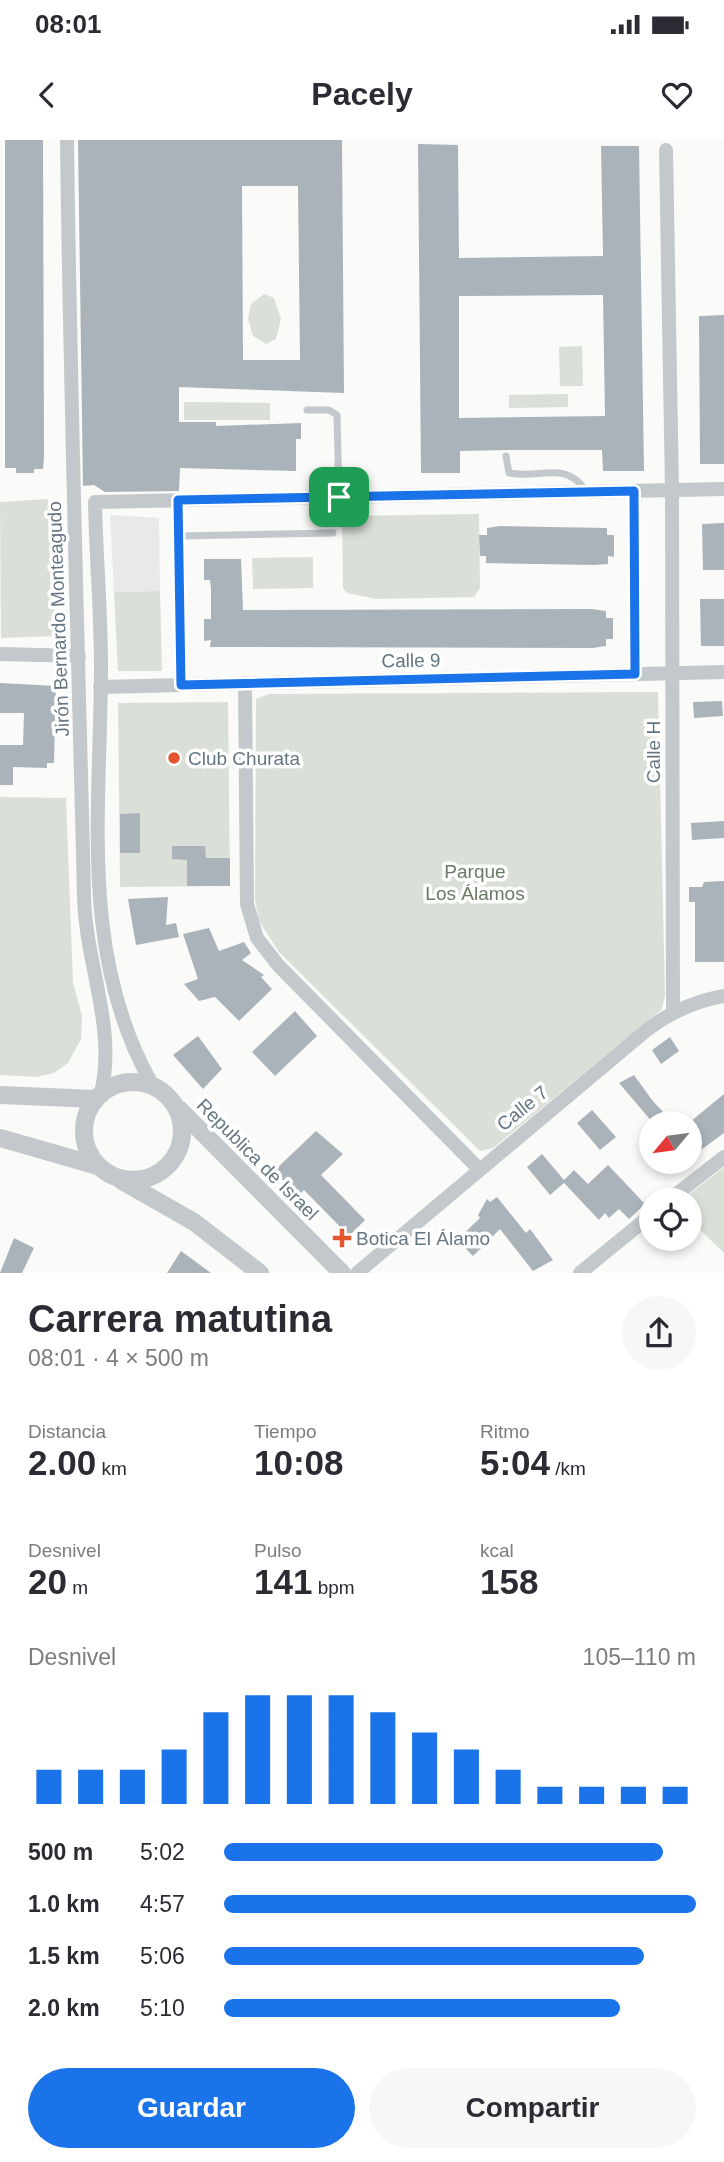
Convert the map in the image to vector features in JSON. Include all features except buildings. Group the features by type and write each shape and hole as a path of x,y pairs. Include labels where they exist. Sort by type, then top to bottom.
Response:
{"street":[{"name":"Jirón Bernardo Monteagudo","path":"67,140 71,466 79,656 85,927 108,1050 98,1096"},
{"name":"Calle H","path":"666,150 672,490 673,1013"},
{"path":"178,500 724,489"},
{"name":"Jirón Bernardo Monteagudo","path":"153,1086 124,1029 111,984 101,931 100,687 95,502 178,500"},
{"path":"0,654 79,656"},
{"name":"Calle 9","path":"100,687 724,672"},
{"path":"245,683 247,904 257,938 278,965 479,1169"},
{"name":"Calle 7","path":"357,1273 479,1169 673,1013 706,999 724,996"},
{"path":"0,1095 98,1096 126,1082 153,1086 174,1104 181,1118 183,1134 179,1149 171,1163 159,1173 144,1180 118,1180"},
{"path":"98,1096 84,1126 85,1141 98,1166"},
{"name":"Republica de Israel","path":"174,1104 341,1273"},
{"path":"0,1138 98,1166 194,1222 260,1273"},
{"path":"685,1188 724,1157"},
{"path":"583,1272 639,1225"}],"lane":[{"path":"307,410 329,410 337,415 339,497"},
{"path":"506,456 509,472 566,473 578,480 587,492"},
{"path":"634,491 635,674"},
{"path":"178,500 181,685"},
{"path":"178,536 333,533"}],"shaded area":[{"path":"110,515 159,518 160,591 114,592"}],"green space":[{"path":"264,294 274,298 281,319 276,339 266,344 253,336 248,319 251,304"},
{"path":"582,346 583,386 560,386 559,347"},
{"path":"568,394 568,407 509,408 509,395"},
{"path":"184,402 270,403 270,420 184,420"},
{"path":"48,499 56,636 1,638 0,502"},
{"path":"479,514 480,588 474,597 376,599 347,593 343,588 342,516"},
{"path":"313,557 313,588 253,589 252,558"},
{"path":"160,591 162,671 118,671 114,592"},
{"name":"Parque Los Álamos","path":"658,692 665,995 662,1009 493,1148 480,1151 279,952 259,921 255,899 256,699 269,694"},
{"name":"Club Churata","path":"228,702 230,886 120,887 118,703"},
{"path":"0,797 66,798 73,983 82,1016 81,1039 68,1063 54,1073 37,1077 0,1075"},
{"path":"724,1167 724,1253 702,1232 702,1188 697,1188"}],"place":[{"name":"Club Churata","path":"174,758"},
{"name":"Botica El Álamo","path":"342,1238"}],"route":[{"path":"634,491 635,674 181,685 178,500 339,497 634,491"}]}
